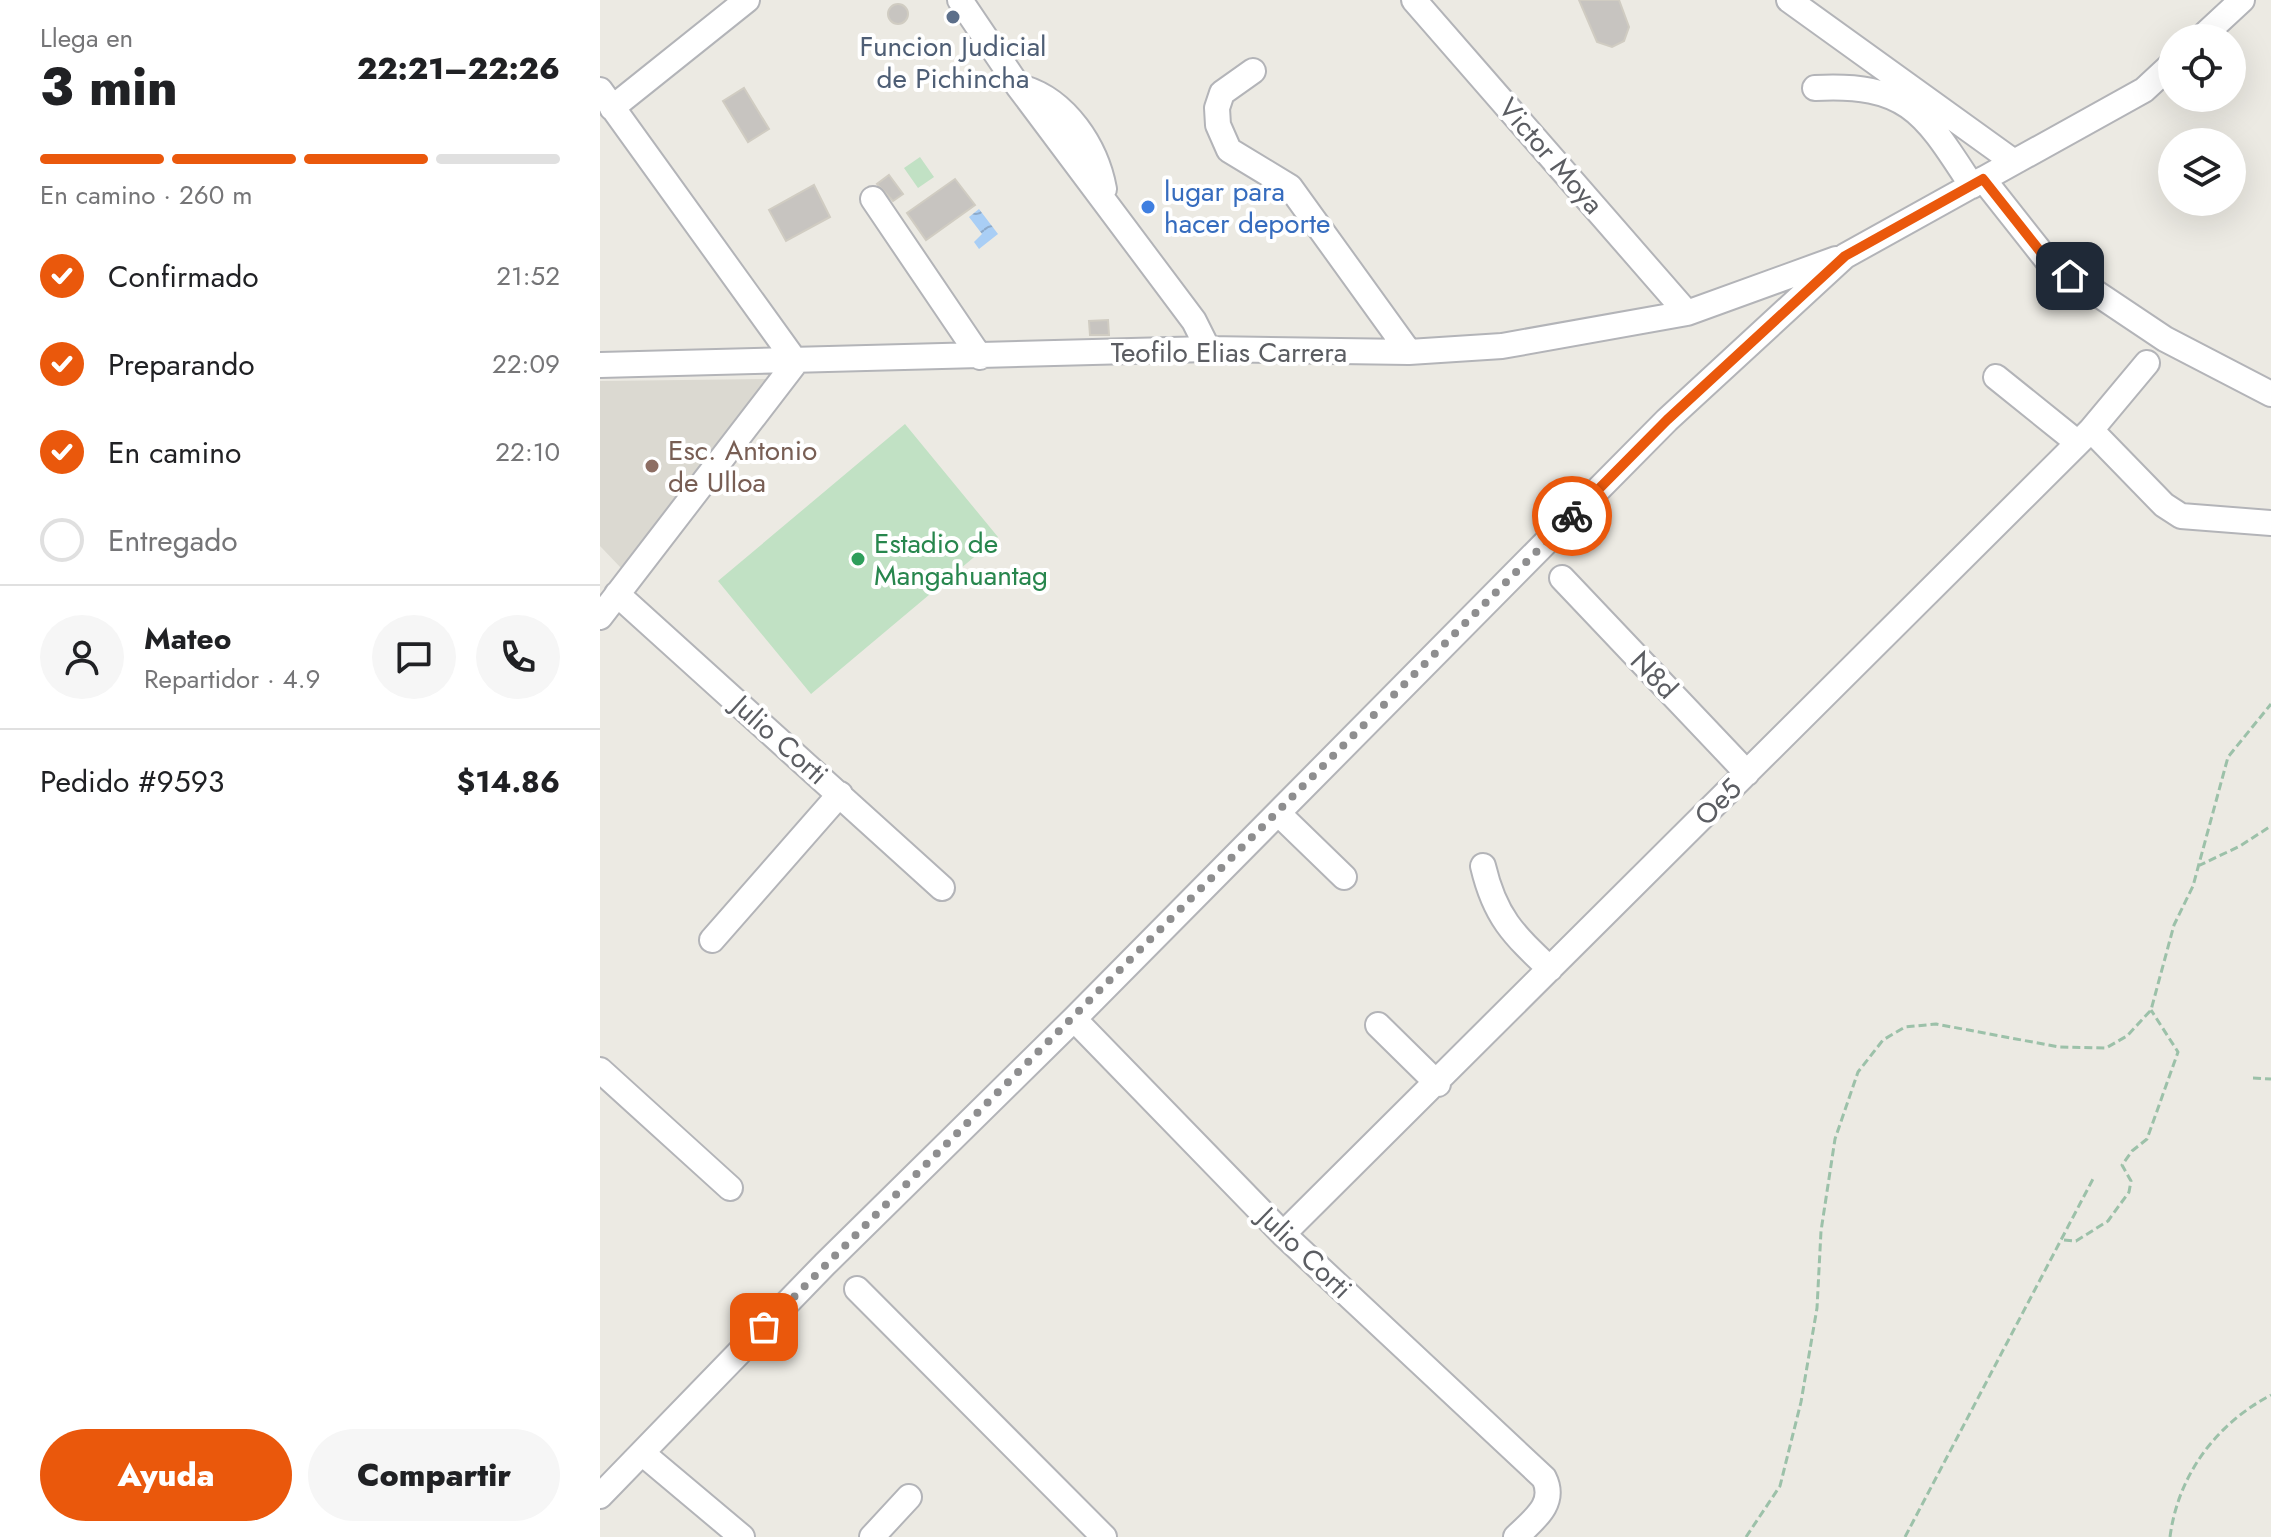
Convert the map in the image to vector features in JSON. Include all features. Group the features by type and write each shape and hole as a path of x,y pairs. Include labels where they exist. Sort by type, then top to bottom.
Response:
{"street":[{"path":"600,617 796,362 606,99 747,0"},
{"path":"960,0 1018,86 1194,321 1208,349"},
{"name":"Victor Moya","path":"1414,0 1687,313"},
{"path":"1789,0 2014,162"},
{"path":"2216,24 2242,0"},
{"path":"1253,71 1222,93 1217,108 1218,125 1229,150 1290,187 1409,352"},
{"path":"600,1496 825,1264 1074,1019 1667,420 1845,256 2144,90 2158,77"},
{"path":"1815,88 1851,86 1913,108 1930,122 2047,260 2165,339 2271,394"},
{"path":"873,199 980,357"},
{"name":"Teofilo Elias Carrera","path":"600,365 1208,349 1409,352 1541,341 1687,313 1845,256"},
{"name":"Oe5","path":"1283,1234 1438,1084 2084,436 2147,363"},
{"path":"1996,377 2084,436 2181,516 2271,523"},
{"name":"N8d","path":"1562,578 1747,773"},
{"name":"Julio Corti","path":"617,594 942,888"},
{"path":"712,940 840,794"},
{"path":"1278,813 1344,877"},
{"path":"1483,866 1491,900 1509,931 1550,969"},
{"name":"Julio Corti","path":"1074,1019 1283,1234 1544,1478 1548,1501 1516,1537"},
{"path":"1378,1025 1438,1084"},
{"path":"600,1070 730,1188"},
{"path":"857,1289 1104,1537"},
{"path":"642,1453 742,1537"},
{"path":"872,1537 909,1497"}],"path":[{"path":"1746,1537 1780,1486 1801,1402 1817,1308 1821,1231 1835,1139 1858,1072 1883,1040 1905,1027 1936,1024 2059,1047 2106,1048 2127,1036 2151,1010 2174,925 2193,886 2228,757 2271,704"},
{"path":"2198,866 2240,846 2271,826"},
{"path":"2063,1240 2076,1241 2099,1229 2129,1192 2131,1181 2122,1165 2132,1151 2147,1139 2178,1052 2151,1010"},
{"path":"2253,1078 2271,1079"},
{"path":"1905,1537 2093,1179"},
{"path":"2170,1537 2172,1516 2198,1459 2235,1418 2271,1395"}],"shaded area":[{"name":"Esc. Antonio de Ulloa","path":"766,379 768,387 622,569 600,546 600,381"}],"green space":[{"path":"920,157 934,177 918,188 904,168"},
{"name":"Estadio de Mangahuantag","path":"905,424 998,537 811,694 718,581"}],"water":[{"path":"979,209 998,234 979,249 974,242 982,234 969,217"}],"building":[{"path":"1579,0 1619,0 1629,27 1624,41 1612,47 1597,42"},
{"path":"898,4 905,7 908,14 905,21 898,24 891,21 888,14 891,7"},
{"path":"744,88 769,129 748,142 723,101"},
{"path":"889,175 903,194 893,201 877,184"},
{"path":"955,179 975,205 926,240 907,213"},
{"path":"814,185 830,217 786,241 769,210"},
{"path":"1108,320 1109,335 1090,335 1089,321"}],"way so far":[{"path":"764,1327 1572,516"}],"place":[{"name":"Funcion Judicial de Pichincha","path":"953,17"},
{"name":"lugar para hacer deporte","path":"1148,207"},
{"name":"Esc. Antonio de Ulloa","path":"652,466"},
{"name":"Estadio de Mangahuantag","path":"858,559"}],"route":[{"path":"1572,516 1667,420 1845,256 1983,179 2047,260 2070,276"}]}
